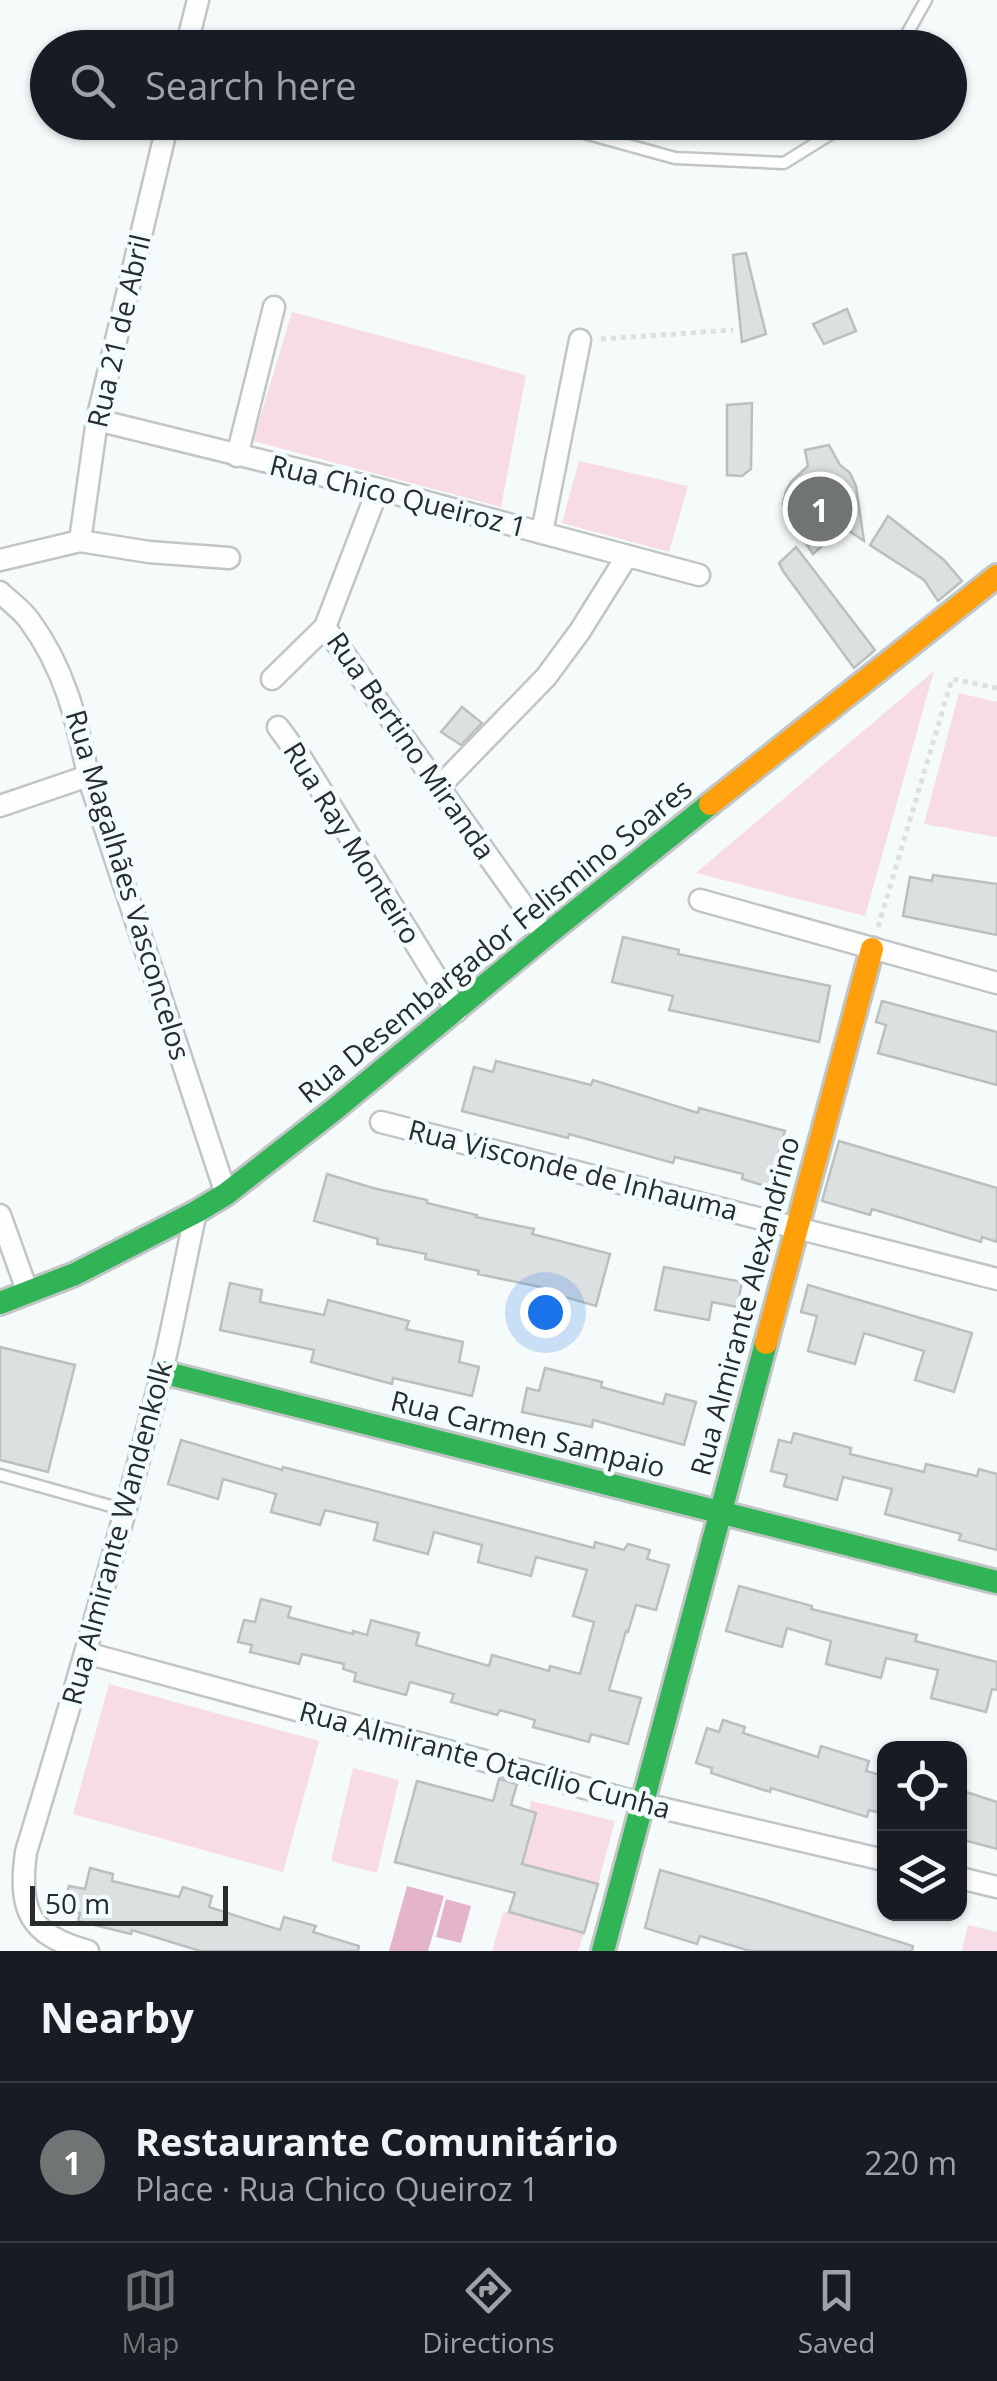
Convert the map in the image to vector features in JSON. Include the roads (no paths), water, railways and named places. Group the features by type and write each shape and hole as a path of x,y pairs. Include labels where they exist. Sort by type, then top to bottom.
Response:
{"street":[{"path":"190,30 198,0"},
{"name":"Rua 21 de Abril","path":"80,541 97,420 164,140"},
{"path":"237,456 274,306"},
{"path":"542,532 580,340"},
{"name":"Rua Chico Queiroz 1","path":"97,420 699,575"},
{"name":"Rua Bertino Miranda","path":"378,490 325,627 545,936"},
{"path":"0,560 80,541 149,552 229,558"},
{"path":"438,787 546,677 627,556"},
{"name":"Rua Desembargador Felismino Soares","path":"0,1304 74,1274 226,1194 997,576"},
{"name":"Rua Magalhães Vasconcelos","path":"0,592 28,619 62,677 76,715 88,776 226,1194"},
{"path":"272,679 325,627"},
{"name":"Rua Ray Monteiro","path":"278,727 303,761 457,1011"},
{"path":"0,806 88,776"},
{"path":"700,900 997,982"},
{"name":"Rua Almirante Alexandrino","path":"603,1951 872,949"},
{"name":"Rua Visconde de Inhauma","path":"381,1122 997,1278"},
{"name":"Rua Almirante Wandenkolk","path":"61,1948 42,1931 24,1902 26,1852 86,1652 162,1372 196,1212"},
{"path":"0,1215 28,1292"},
{"name":"Rua Carmen Sampaio","path":"162,1372 997,1582"},
{"name":"Rua Almirante Otacílio Cunha","path":"86,1652 644,1804 877,1858"},
{"path":"967,1880 997,1887"},
{"path":"61,1948 88,1951"}],"lane":[{"path":"908,30 926,0"},
{"path":"609,140 674,158 784,163 821,140"},
{"path":"0,1475 125,1510"}],"place":[{"name":"Restaurante Comunitário","path":"820,509"}]}
